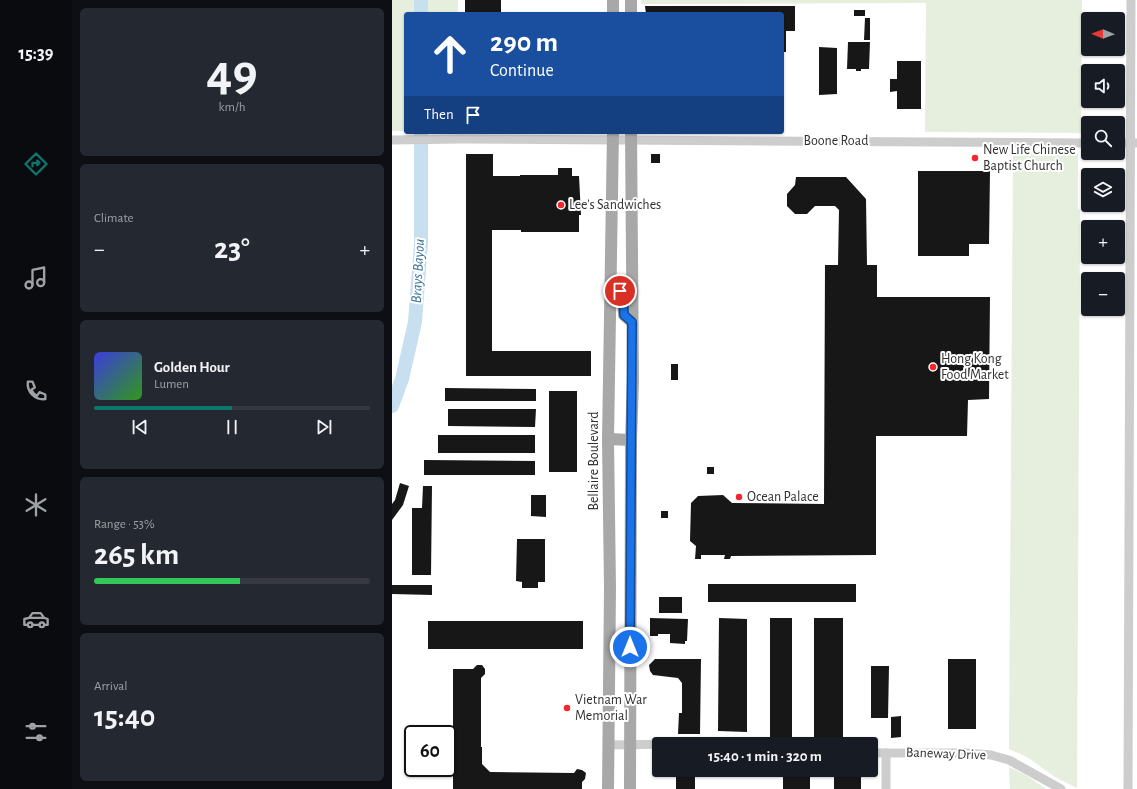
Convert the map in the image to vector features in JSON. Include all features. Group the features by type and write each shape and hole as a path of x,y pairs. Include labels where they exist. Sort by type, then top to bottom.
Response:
{"main road":[{"path":"613,0 613,12"},
{"path":"631,0 631,12"},
{"name":"Bellaire Boulevard","path":"608,789 610,588 608,439 613,136"},
{"path":"630,789 632,322 631,136"},
{"path":"611,290 620,291 623,294 624,315 632,322"},
{"path":"608,439 631,440"}],"street":[{"path":"1128,789 1134,406 1134,82 1131,0"},
{"name":"Boone Road","path":"392,140 631,136 1081,143"},
{"path":"609,744 652,744"},
{"name":"Baneway Drive","path":"878,753 965,753 991,755 1009,760 1061,789"},
{"path":"886,753 886,789"}],"green space":[{"path":"392,0 458,0 458,12 404,12 404,131 392,131"},
{"path":"641,0 1082,0 1081,133 925,132 926,3 641,4"},
{"path":"1013,152 1078,153 1078,209 1080,210 1077,788 1055,777 1027,757 1009,749"},
{"path":"1009,767 1026,775 1046,789 1010,789"}],"building":[{"path":"465,0 501,0 501,12 465,12"},
{"path":"645,6 795,6 795,31 786,31 786,52 784,52 784,12 646,12"},
{"path":"854,10 865,10 865,16 854,16"},
{"path":"865,18 870,18 870,40 864,40"},
{"path":"848,42 870,42 869,69 861,69 861,71 856,71 856,69 847,69"},
{"path":"819,47 837,48 837,94 819,95"},
{"path":"897,61 921,61 921,109 897,109 897,91 890,92 890,79 897,79"},
{"path":"466,154 493,154 493,176 558,175 558,168 572,168 572,176 579,176 581,215 579,215 579,232 521,232 521,230 492,230 492,351 591,351 591,376 466,376"},
{"path":"651,154 660,154 660,163 651,163"},
{"path":"918,171 990,171 989,244 969,244 969,256 918,256"},
{"path":"796,177 846,177 866,199 867,265 877,265 877,297 990,297 989,399 968,400 967,436 876,436 876,555 731,556 730,559 724,559 725,555 701,555 701,559 695,559 696,546 690,541 691,503 698,496 723,495 732,503 824,504 825,265 838,265 839,210 835,206 815,206 807,214 795,214 787,206 787,194 795,185"},
{"path":"671,364 678,364 678,380 671,380"},
{"path":"445,388 536,389 536,401 445,401"},
{"path":"549,391 577,391 577,472 549,472"},
{"path":"448,409 536,409 535,427 448,426"},
{"path":"438,435 535,435 535,453 438,453"},
{"path":"424,460 535,461 535,475 424,475"},
{"path":"707,467 714,467 714,474 707,474"},
{"path":"400,483 409,486 403,505 392,520 392,504 395,500"},
{"path":"423,486 432,486 431,575 412,575 412,508 422,508"},
{"path":"531,495 546,495 546,517 531,516"},
{"path":"661,511 668,511 668,518 661,518"},
{"path":"517,539 545,539 545,582 538,582 538,588 522,588 522,582 516,581"},
{"path":"708,584 856,584 856,602 708,602"},
{"path":"392,585 432,585 432,595 392,594"},
{"path":"659,597 682,597 682,613 659,613"},
{"path":"650,618 688,619 687,641 685,641 685,644 670,643 670,634 650,636"},
{"path":"719,618 747,619 747,732 718,731"},
{"path":"770,618 792,618 792,737 770,737"},
{"path":"814,618 843,618 843,737 814,737"},
{"path":"428,621 583,621 583,649 428,649"},
{"path":"655,659 701,659 700,734 678,734 679,713 682,713 682,683 678,678 653,675 650,671 649,665"},
{"path":"948,659 976,659 976,729 948,729"},
{"path":"477,665 482,665 485,669 485,674 481,678 482,764 490,772 574,773 577,769 582,770 586,773 585,779 582,782 582,789 453,789 453,777 456,777 456,725 453,725 453,669 473,669"},
{"path":"871,666 889,666 888,718 871,718"},
{"path":"901,716 901,737 891,738 891,717"},
{"path":"676,777 695,777 695,789 676,789"},
{"path":"783,777 810,777 810,789 783,789"},
{"path":"834,777 861,777 861,789 834,789"}],"waterway":[{"name":"Brays Bayou","path":"421,0 421,12"},
{"name":"Brays Bayou","path":"392,406 402,379 415,322 421,243 421,134"}],"place":[{"name":"New Life Chinese Baptist Church","path":"975,158"},
{"name":"Lee's Sandwiches","path":"561,205"},
{"name":"Hong Kong Food Market","path":"933,367"},
{"name":"Ocean Palace","path":"739,497"},
{"name":"Vietnam War Memorial","path":"567,708"}],"route":[{"path":"620,291 623,294 624,315 632,322 633,381 631,440 630,647"}]}
